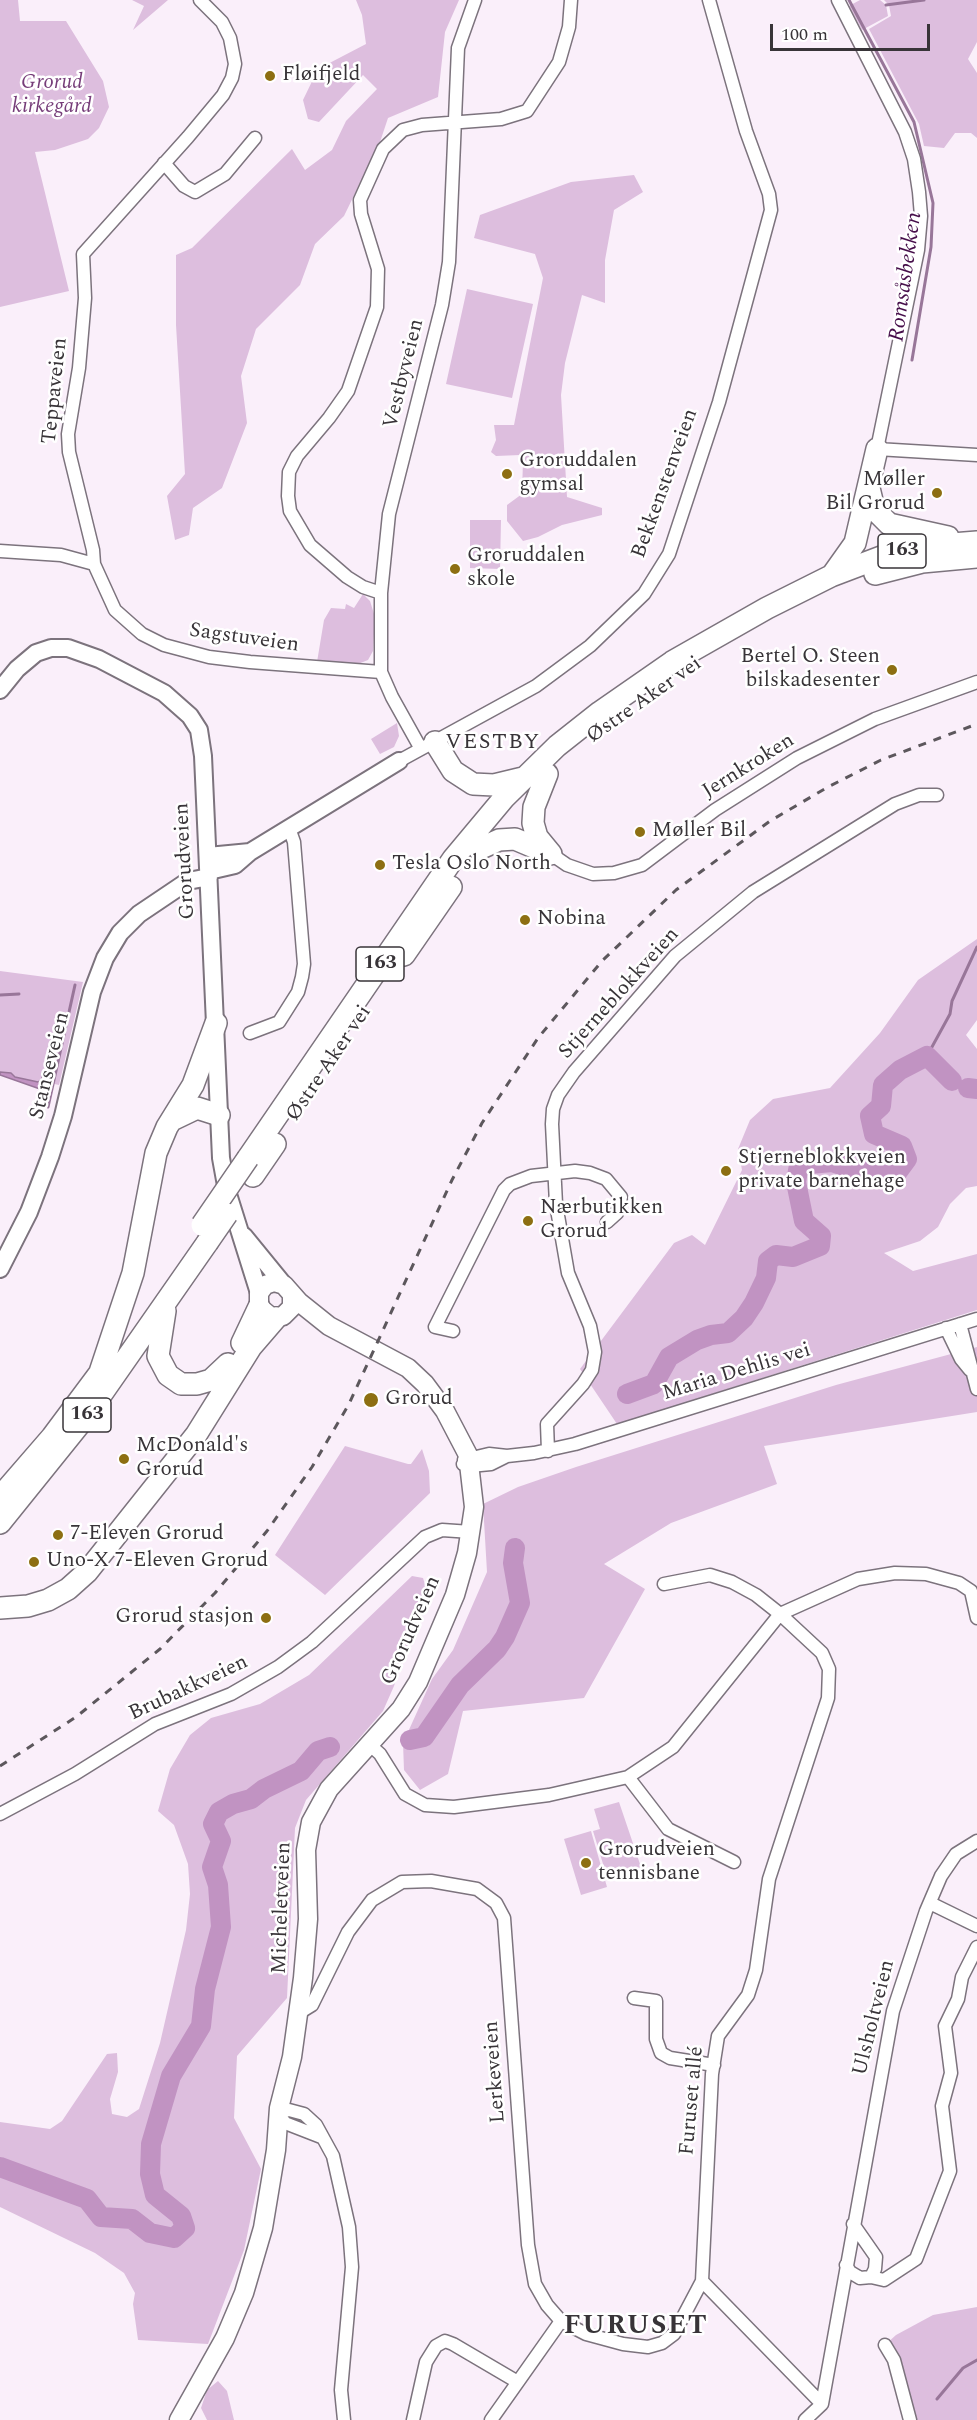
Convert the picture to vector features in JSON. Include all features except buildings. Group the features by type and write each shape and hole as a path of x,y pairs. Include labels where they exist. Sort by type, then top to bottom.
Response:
{"highway":[{"path":"831,576 855,543 878,449"},
{"path":"869,488 874,508 889,524 976,547"},
{"name":"Østre Aker vei","path":"0,1497 52,1437 204,1234 453,859 523,778 600,712 672,662 767,608 831,576 889,554 940,544 976,547"},
{"name":"Østre Aker vei","path":"250,1167 479,849 514,807 547,774 585,742 658,689 734,642 856,581 893,568 945,559 976,547"},
{"path":"428,745 453,771 473,784 494,785 523,778"},
{"path":"547,774 534,807 533,823 537,837 551,854"},
{"path":"479,849 499,840 515,839 551,854"},
{"name":"163","path":"100,1372 133,1273 150,1175 173,1121 199,1073 216,1023"},
{"path":"173,1121 203,1108 219,1115"},
{"name":"Østre Aker vei","path":"0,1523 87,1415 166,1302 204,1234"},
{"name":"163","path":"166,1302 158,1356 168,1376 181,1384 197,1384 211,1380 228,1364"},
{"name":"163","path":"176,1457 187,1431 228,1364 251,1328 269,1309"},
{"name":"163","path":"0,1608 28,1606 48,1600 68,1589 105,1552 114,1536 196,1435 261,1333 269,1309"}],"main road":[{"path":"269,1283 288,1289 292,1307 269,1309 269,1283"},
{"name":"Grorudveien","path":"288,1289 329,1326 417,1375 445,1411 465,1457 465,1506 471,1527 455,1595 418,1682 401,1709 370,1744"},
{"name":"Grorudveien","path":"269,1309 329,1326"},
{"name":"Micheletveien","path":"179,2420 215,2360 244,2293 263,2228 276,2150 295,2078 292,2057 307,1937 307,1835 316,1810 329,1789 370,1744"}],"street":[{"path":"200,0 226,29 234,47 234,70 223,96 164,163 184,186 195,192 225,174 255,138"},
{"name":"Vestbyveien","path":"428,745 392,697 381,672 381,593 389,514 440,315 447,273 458,48 475,0"},
{"path":"381,593 347,577 310,545 300,532 290,511 290,472 297,456 348,391 377,307 378,269 360,200 383,149 403,130 422,125 501,119 527,111 559,62 569,27 571,0"},
{"name":"Bekkenstenveien","path":"209,874 250,852 399,761 536,686 590,646 644,594 669,554 719,402 771,210 770,194 746,131 709,0"},
{"path":"838,0 905,132 914,159 919,192 919,242 878,449 977,455"},
{"name":"Teppaveien","path":"94,564 93,550 69,452 68,434 85,298 83,254 164,163"},
{"path":"0,551 61,555 94,564"},
{"name":"Sagstuveien","path":"94,564 115,610 142,634 164,645 201,655 250,662 381,672"},
{"name":"Grorudveien","path":"0,690 29,658 42,650 61,647 99,658 174,700 190,716 201,738 223,1174 239,1231 269,1309"},
{"name":"Jernkroken","path":"551,854 567,865 593,874 633,869 660,853 715,810 798,758 875,719 977,682"},
{"name":"Stjerneblokkveien","path":"548,1451 547,1424 583,1384 592,1370 595,1352 590,1326 568,1273 554,1173 552,1124 553,1109 558,1095 574,1072 675,956 753,892 895,804 919,795 937,795"},
{"path":"250,1034 279,1022 298,992 302,977 304,963 294,842 289,828"},
{"name":"Stanseveien","path":"0,1269 29,1212 54,1144 100,969 112,945 129,923 150,905 209,874"},
{"path":"453,1331 435,1327 504,1190 519,1180 554,1173 574,1171 591,1173 606,1179 617,1188 621,1197 621,1206 607,1222"},
{"name":"Grorudveien","path":"239,1231 288,1289"},
{"name":"Maria Dehlis vei","path":"465,1457 489,1454 507,1456 548,1451 977,1319"},
{"path":"960,1324 970,1370 977,1389"},
{"path":"946,1328 961,1359 970,1370"},
{"name":"Brubakkveien","path":"0,1814 75,1774 145,1729 231,1694 278,1667 312,1642 425,1537 442,1530 471,1527"},
{"path":"370,1744 380,1754 405,1794 424,1805 454,1807 537,1796 628,1777 673,1747 780,1614 858,1579 895,1573 926,1574 959,1583 971,1591 977,1618"},
{"name":"Furuset allé","path":"664,1584 710,1575 748,1590 780,1614 822,1653 829,1669 828,1698 770,1879 756,1970 748,1995 718,2036 714,2065 702,2281"},
{"path":"628,1777 668,1828 734,1862"},
{"name":"Ulsholtveien","path":"822,2404 887,2032 941,1876 956,1854 977,1840"},
{"name":"Lerkeveien","path":"299,2013 312,2005 348,1932 372,1900 402,1882 431,1881 477,1889 496,1903 504,1918 528,2245 535,2283 561,2321 586,2334 623,2344 656,2346 674,2334 702,2281"},
{"path":"930,1903 977,1926"},
{"path":"846,2265 850,2272 860,2278 871,2277 884,2280 916,2259 950,2171 942,2106 951,2073 945,2025 958,1999 962,1977 977,1947"},
{"path":"634,1998 656,2001 656,2039 661,2053 670,2058 714,2065"},
{"path":"284,2115 321,2137 333,2156 349,2227 352,2267 341,2390 344,2420"},
{"path":"853,2224 876,2257 871,2277"},
{"path":"702,2281 822,2404 804,2420"},
{"path":"491,2420 561,2321"},
{"path":"413,2420 426,2362 436,2346 445,2342 453,2344 516,2382"},
{"path":"885,2345 894,2360 910,2420"}],"green space":[{"name":"Grorud kirkegård","path":"0,0 18,0 20,21 66,21 103,81 109,107 99,128 88,139 55,150 35,152 69,291 0,307"},
{"path":"132,0 168,0 133,30 144,6"},
{"path":"356,0 459,0 445,32 438,97 388,118 380,142 344,216 315,244 300,285 256,329 241,376 247,423 222,488 193,508 189,535 175,540 167,496 185,474 176,325 176,255 192,248 292,149 305,170 332,150 346,121 377,89 363,75 319,122 308,119 303,100 318,69 366,44 362,15"},
{"path":"860,0 880,0 886,5 888,16 862,30 849,6"},
{"path":"884,0 977,0 977,42 968,59 977,73 977,138 971,133 955,133 944,148 924,146 919,124 869,29 891,16 889,5"},
{"path":"634,175 643,192 614,210 605,260 605,303 582,295 565,363 561,395 567,497 602,508 602,515 562,525 538,537 523,541 507,521 507,505 522,494 523,460 520,455 496,456 491,452 496,440 494,425 514,425 543,278 535,254 474,238 480,215 571,182"},
{"path":"467,289 533,304 512,398 446,384"},
{"path":"470,520 501,520 500,569 470,568"},
{"path":"363,594 370,601 375,617 373,651 368,660 358,664 317,662 324,620 331,608 345,609 346,604 354,608"},
{"path":"397,723 399,736 394,747 380,754 371,739"},
{"path":"977,939 977,1020 966,1035 977,1049 977,1186 966,1188 950,1204 938,1227 920,1241 884,1253 913,1271 977,1254 977,1310 617,1424 580,1369 674,1243 692,1235 705,1245 742,1170 738,1149 750,1120 773,1099 830,1088 880,1033 918,980"},
{"path":"0,971 83,982 59,1085 50,1083 53,1072 38,1082 30,1082 15,1077 11,1073 0,1072"},
{"path":"977,1347 977,1412 764,1446 777,1484 671,1523 604,1564 645,1589 584,1698 463,1711 448,1774 420,1790 404,1770 403,1743 432,1679 453,1650 487,1572 483,1504 518,1487 576,1467 836,1385"},
{"path":"345,1446 408,1464 411,1464 422,1449 429,1471 430,1493 325,1595 275,1555"},
{"path":"412,1576 423,1578 427,1591 383,1711 306,1800 295,1828 287,1998 237,2056 234,2118 261,2169 244,2250 208,2344 138,2340 133,2304 135,2293 124,2273 95,2253 0,2207 0,2122 50,2129 62,2121 107,2054 117,2053 118,2072 110,2099 112,2114 127,2117 139,2109 160,2043 186,1930 190,1894 188,1864 174,1825 158,1811 170,1769 190,1735 211,1718 260,1704 309,1675"},
{"path":"619,1802 641,1867 607,1877 593,1831 600,1829 594,1809"},
{"name":"Grorudveien tennisbane","path":"591,1831 607,1887 581,1895 564,1839"},
{"path":"977,2307 977,2420 915,2420 905,2380 885,2345 896,2335 933,2315"},
{"path":"218,2381 227,2391 234,2420 207,2420 201,2408 207,2390"}],"shaded area":[{"path":"51,1067 53,1072 51,1079 45,1081 40,1089 0,1075 0,1072 11,1073 15,1077 38,1082 42,1079 42,1073"}],"waterway":[{"name":"Romsåsbekken","path":"849,0 914,122 933,203 931,247 912,360"},
{"path":"886,5 924,0"},
{"name":"Romsåsbekken","path":"927,1056 950,1014 952,1001 977,947"},
{"path":"48,1107 75,985"},
{"path":"0,995 19,994"},
{"path":"627,1394 654,1384 669,1357 697,1340 728,1333 744,1318 766,1278 768,1261 776,1255 793,1257 820,1246 821,1236 804,1221 796,1182 799,1165 832,1162 862,1172 896,1174 907,1159 902,1146 874,1134 870,1116 881,1106 883,1085 900,1070 927,1056 952,1081"},
{"path":"968,1088 977,1089"},
{"path":"410,1740 424,1737 460,1685 497,1649 505,1637 520,1603 513,1563 515,1548"},
{"path":"0,2167 87,2199 101,2217 132,2219 150,2233 174,2238 185,2228 181,2216 155,2195 150,2174 151,2144 171,2076 201,2026 205,1989 221,1927 218,1885 212,1867 221,1841 213,1824 219,1812 233,1804 251,1799 264,1789 301,1771 318,1751 330,1747"},
{"path":"937,2399 963,2368 977,2360"}],"railway":[{"path":"0,1766 76,1717 160,1649 215,1593 267,1531 312,1467 349,1404 452,1180 482,1123 538,1038 602,961 676,890 770,821 828,787 881,760 977,724"}],"place":[{"name":"Fløifjeld","path":"270,76"},
{"name":"Groruddalen gymsal","path":"507,474"},
{"name":"Møller Bil Grorud","path":"937,493"},
{"name":"Groruddalen skole","path":"455,569"},
{"name":"Bertel O. Steen bilskadesenter","path":"892,670"},
{"name":"Møller Bil","path":"640,832"},
{"name":"Tesla Oslo North","path":"380,865"},
{"name":"Nobina","path":"525,920"},
{"name":"Stjerneblokkveien private barnehage","path":"726,1171"},
{"name":"Nærbutikken Grorud","path":"528,1221"},
{"name":"Grorud","path":"371,1400"},
{"name":"McDonald's Grorud","path":"124,1459"},
{"name":"7-Eleven Grorud","path":"58,1535"},
{"name":"Uno-X 7-Eleven Grorud","path":"34,1562"},
{"name":"Grorud stasjon","path":"266,1618"},
{"name":"Grorudveien tennisbane","path":"586,1863"}],"district":[{"name":"VESTBY","path":"493,744"},
{"name":"FURUSET","path":"636,2328"}]}
